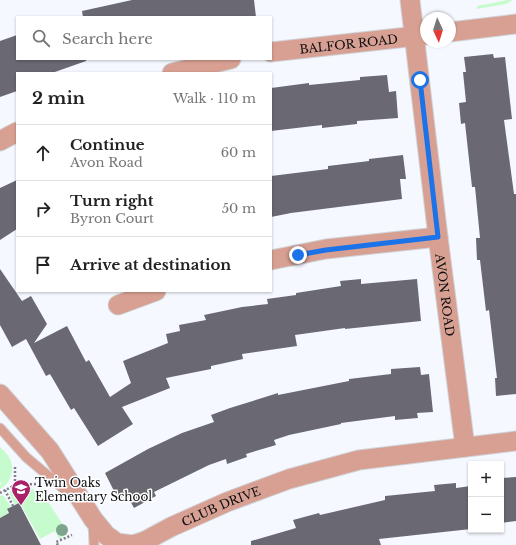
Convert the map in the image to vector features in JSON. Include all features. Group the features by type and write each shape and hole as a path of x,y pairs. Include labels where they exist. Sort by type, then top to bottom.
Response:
{"street":[{"name":"AVON ROAD","path":"410,0 420,32"},
{"path":"456,31 516,24"},
{"name":"BALFOR ROAD","path":"272,52 420,35"},
{"name":"AVON ROAD","path":"422,48 438,237 465,447"},
{"path":"176,72 226,60"},
{"path":"0,141 16,133"},
{"path":"272,260 326,250 438,237"},
{"path":"118,305 153,292"},
{"name":"CLUB DRIVE","path":"0,394 50,451 90,514 106,535 117,543 133,545 145,541 171,527 227,502 288,479 360,460 516,441"}],"lane":[{"path":"0,428 26,457 90,514 94,545"}],"path":[{"path":"15,485 16,458"},
{"path":"0,493 15,485 38,484"},
{"path":"5,490 13,506"},
{"path":"58,545 56,542 72,535"}],"green space":[{"path":"513,0 506,4 477,9 477,6"},
{"path":"0,447 9,457 12,472 7,483 0,489 1,484"},
{"path":"23,487 40,491 67,531 67,534 59,539 55,531 40,539 20,503 15,505 9,492"},
{"path":"3,495 11,507 7,510 8,513 0,518 0,496"}],"building":[{"path":"132,0 254,0 256,16 83,16 82,11"},
{"path":"16,35 16,60 86,61 55,72 16,72 16,91 0,97 0,41"},
{"path":"493,54 494,58 505,57 512,119 504,120 514,194 516,194 516,394 496,396 495,378 497,378 489,310 486,311 480,260 477,260 476,238 480,238 475,187 472,187 465,123 461,124 459,103 466,102 463,72 466,72 464,57"},
{"path":"387,75 389,92 396,91 398,118 357,121 357,124 322,128 322,125 272,131 272,88 309,83 309,85 360,80 360,77"},
{"path":"403,155 406,179 400,179 402,199 272,217 272,176 328,169 328,166 369,161 369,159"},
{"path":"16,180 16,230 0,240 0,188"},
{"path":"0,269 22,301 31,296 47,324 34,343 67,326 86,362 89,360 110,397 131,383 123,361 168,343 166,334 180,331 179,325 206,320 204,315 242,307 268,304 267,299 341,286 340,281 361,279 361,284 417,279 421,321 345,328 295,335 297,346 242,354 243,359 211,366 211,369 166,378 170,388 122,407 133,424 98,446 74,408 71,410 50,374 46,376 26,339 12,347 0,325"},
{"path":"420,367 421,375 429,374 433,412 417,413 418,418 395,420 395,416 341,423 289,435 274,440 276,445 246,454 247,457 227,464 226,459 209,465 154,492 156,496 134,508 127,495 118,499 105,473 148,449 182,433 214,422 211,415 230,408 278,393 278,395 349,381 349,379 391,374 391,369"},
{"path":"516,477 516,521 504,523 504,478"},
{"path":"456,483 456,488 468,486 468,529 379,539 381,545 251,545 251,541 296,528 293,520 319,513 320,515 385,500 385,496 435,491 434,485"},
{"path":"19,503 41,545 0,545 0,518 9,513 7,509"}],"place":[{"name":"Twin Oaks Elementary School","path":"21,506"}],"route":[{"path":"298,255 326,250 438,237 420,80"}]}
